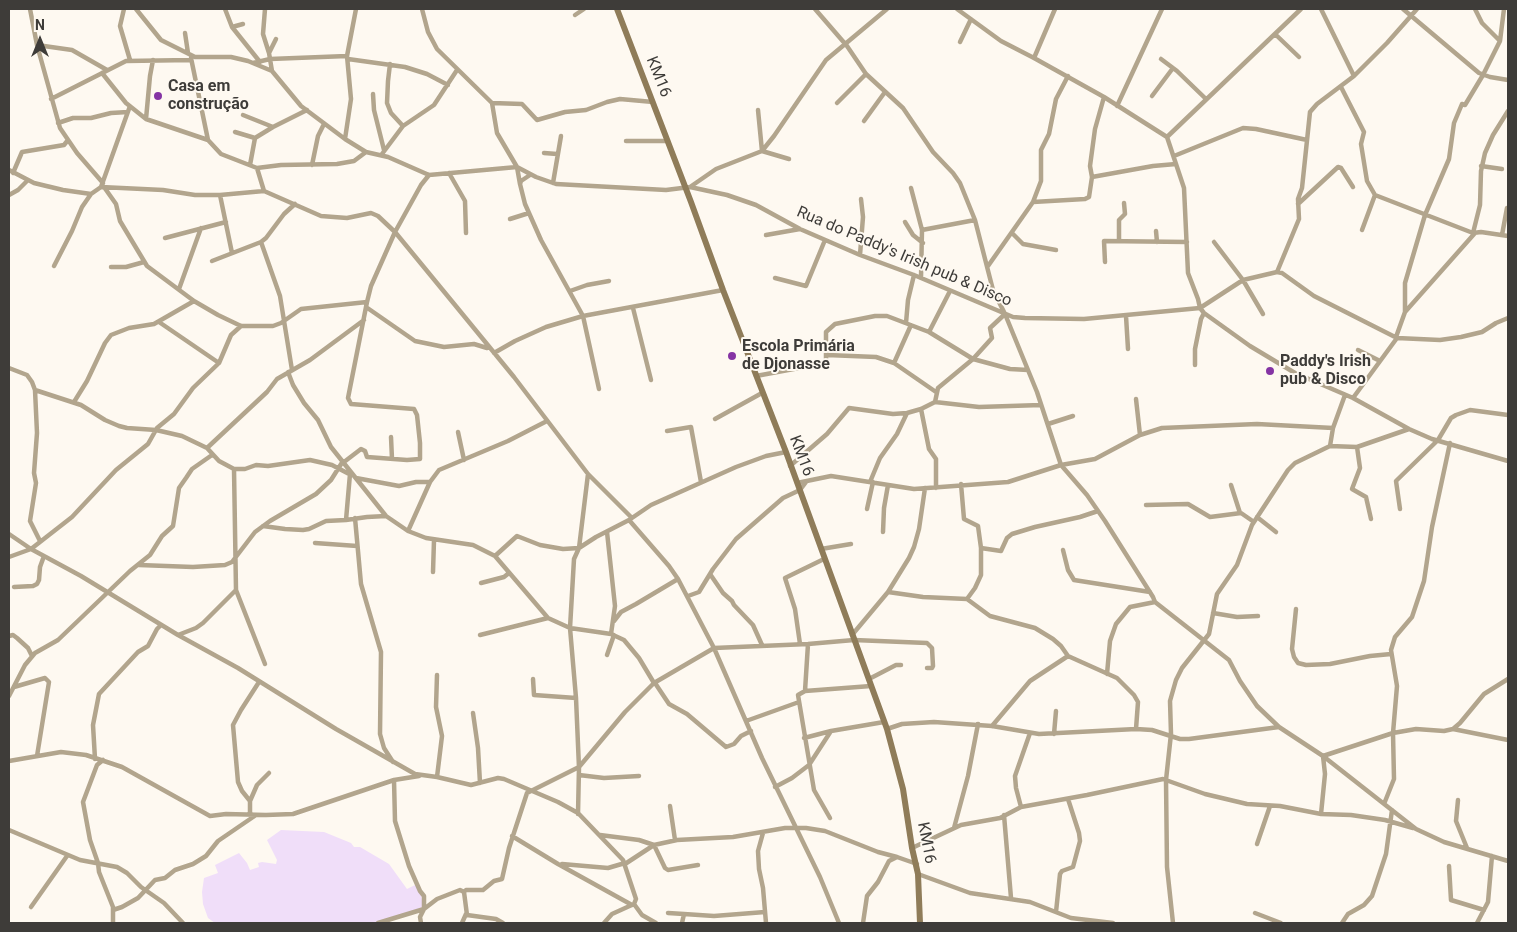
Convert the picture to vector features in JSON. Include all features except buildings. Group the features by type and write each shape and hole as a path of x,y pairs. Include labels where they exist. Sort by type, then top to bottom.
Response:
{"street":[{"path":"30,9 37,45 60,128 76,153 97,174 116,204 120,221 144,262 151,270 218,315 241,326 273,326 284,322 301,309 366,304 419,343 444,347 474,344 488,348"},
{"path":"124,9 120,26 130,60"},
{"path":"136,9 161,40 195,57 230,57 272,71 293,98 324,124 366,152 383,152 429,175 517,167"},
{"path":"225,9 232,27 264,67"},
{"path":"265,9 263,34 272,71"},
{"path":"345,139 351,106 348,57 356,9"},
{"path":"422,9 428,32 437,49 492,103 497,133 517,167 529,213 541,240 583,316 599,389"},
{"path":"575,15 584,9"},
{"name":"KM16","path":"617,9 668,141 690,188 691,202 786,452 884,722 903,790 918,874 920,923"},
{"path":"815,9 847,46 866,74 903,108 933,152 956,176 975,220 988,266 992,290 1005,314 1028,370 1061,465 1098,511 1155,602 1229,660 1240,681 1257,706 1279,727 1323,756 1416,829"},
{"path":"690,188 716,169 762,150 774,136 822,64 887,9"},
{"path":"956,9 1001,41 1068,76 1167,137 1184,188 1188,273 1200,308 1204,313 1267,358 1295,373 1353,398 1409,429 1438,440 1508,461"},
{"path":"1034,58 1055,9"},
{"path":"1117,106 1162,9"},
{"path":"1167,137 1301,9"},
{"path":"1321,9 1354,76"},
{"path":"1403,9 1483,76 1508,80"},
{"path":"1277,272 1299,218 1298,199 1302,188 1310,112 1317,104 1354,76 1387,44 1417,9"},
{"path":"1475,9 1482,23 1500,41"},
{"path":"1353,398 1397,338 1405,312 1404,288 1426,215 1448,159 1454,123 1462,104 1465,104 1483,76 1500,41 1504,9"},
{"path":"960,42 971,19"},
{"path":"232,27 243,24"},
{"path":"185,33 208,140"},
{"path":"1276,34 1299,57"},
{"path":"269,56 276,40"},
{"path":"37,45 72,50 107,70"},
{"path":"252,63 269,56 348,57 414,69 448,85"},
{"path":"1161,59 1206,99"},
{"path":"51,99 130,60 191,60"},
{"path":"146,119 153,60"},
{"path":"390,64 388,103 391,112 403,126"},
{"path":"1152,96 1173,68"},
{"path":"383,152 403,126 434,105 457,70"},
{"path":"102,73 129,109 146,119 208,140 221,154 257,168 281,165 332,165 354,161 366,152"},
{"path":"837,103 866,74"},
{"path":"988,266 1033,202 1041,181 1041,150 1049,134 1056,99 1068,76"},
{"path":"1341,87 1364,132 1361,144 1367,181 1375,195 1474,233 1481,232 1508,236"},
{"path":"864,120 885,92"},
{"path":"373,94 374,110 383,152"},
{"path":"1033,202 1085,199 1089,197 1092,177 1090,166 1095,129 1104,97"},
{"path":"492,103 522,104 534,119 541,120 560,113 577,112 620,99 653,102"},
{"path":"58,123 73,118 91,118 129,109"},
{"path":"54,266 82,207 92,194 103,185 129,109"},
{"path":"250,165 255,138 272,126 307,110"},
{"path":"758,110 762,150"},
{"path":"1405,312 1474,233 1480,205 1481,166 1493,135 1508,111"},
{"path":"243,115 272,126"},
{"path":"312,165 318,136 324,124"},
{"path":"1174,156 1243,128 1256,128 1307,140"},
{"path":"235,132 255,138"},
{"path":"553,184 561,136"},
{"path":"68,140 64,145 22,152 11,171 27,181 63,190 92,194"},
{"path":"626,141 668,141"},
{"path":"762,150 789,159"},
{"path":"544,154 557,154"},
{"path":"1092,177 1153,166 1176,164"},
{"path":"1481,166 1502,169"},
{"name":"Rua do Paddy's Irish pub & Disco","path":"517,167 530,175 553,184 651,190 690,188 727,194 756,205 800,229 860,256 914,275 1005,314 1025,318 1084,319 1200,308"},
{"path":"1298,204 1338,167 1341,168 1353,188"},
{"path":"257,168 264,191"},
{"path":"449,174 465,201 466,233"},
{"path":"138,565 225,565 235,559 250,537 263,526 316,494 330,480 343,461 361,449 365,451 367,457 420,459 417,416 414,409 351,404 348,398 371,286 395,232 421,185 429,175"},
{"path":"520,184 521,181 530,175"},
{"path":"9,195 27,181"},
{"path":"103,185 163,190 195,196 264,191 321,216 347,218 371,213 378,216 395,232 588,474 630,519 678,579 714,648 775,787 820,878 839,923"},
{"path":"911,188 922,230 921,278"},
{"path":"220,195 232,253"},
{"path":"1362,230 1375,195"},
{"path":"860,256 863,217 861,199"},
{"path":"1119,241 1120,220 1124,214 1124,203"},
{"path":"212,261 261,242 284,214 295,204"},
{"path":"1502,235 1507,208"},
{"path":"510,219 529,213"},
{"path":"922,230 975,220"},
{"path":"165,238 226,222"},
{"path":"905,222 913,235 923,243"},
{"path":"179,289 201,228"},
{"path":"766,235 800,229"},
{"path":"1156,231 1157,242"},
{"path":"1012,233 1024,244 1056,250"},
{"path":"775,278 806,286 825,240"},
{"path":"261,242 280,296 290,371 298,393 314,414 331,447 386,516 408,531 434,540 473,545 495,556 548,618 570,628 612,635 627,642 669,704 687,714 726,747 734,744 741,736 750,731"},
{"path":"1106,262 1103,242 1187,242"},
{"path":"1214,242 1243,280 1263,314"},
{"path":"111,267 126,267 144,262"},
{"path":"1200,308 1243,280 1277,272 1282,273 1314,296 1397,338 1440,340 1461,337 1482,332 1508,318"},
{"path":"894,363 908,324 908,300 914,275"},
{"path":"570,291 587,285 609,281"},
{"path":"494,354 515,341 546,327 583,316 723,290"},
{"path":"929,332 950,291"},
{"path":"74,402 111,335 129,328 160,322 194,300"},
{"path":"633,308 651,380"},
{"path":"1195,365 1195,349 1200,319 1204,313"},
{"path":"935,402 936,392 940,386 972,359 992,338 990,330 992,325 1005,314"},
{"path":"756,376 826,363 826,332 835,324 881,316 887,316 929,332 972,359 1010,369 1028,370"},
{"path":"1126,316 1128,349"},
{"path":"207,448 268,392 277,379 310,360 364,320"},
{"path":"160,322 219,363"},
{"path":"9,557 31,549 72,517 116,470 148,444 156,430 174,414 193,388 219,363 231,335 241,326"},
{"path":"1358,350 1380,361"},
{"path":"827,355 876,357 894,363 936,392"},
{"path":"9,368 27,375 35,390 37,433 34,473 36,483 30,521 40,541"},
{"path":"35,390 74,402 119,426 156,430 182,436 207,448 218,461 234,469 245,469 256,464 268,466 310,460 338,468 353,476 399,486 416,482 430,482"},
{"path":"715,419 762,393"},
{"path":"1330,446 1345,395"},
{"path":"78,397 81,405"},
{"path":"1136,399 1140,435"},
{"path":"790,466 827,434 848,408 893,414 922,409 935,402 979,407 1041,406"},
{"path":"922,409 929,449 936,459 936,488"},
{"path":"1400,509 1396,481 1438,440 1451,418 1461,412 1470,410 1508,415"},
{"path":"867,509 872,482 880,458 897,434 907,413"},
{"path":"1048,424 1073,416"},
{"path":"408,531 430,482 440,470 532,430 546,421"},
{"path":"688,596 699,592 710,574 743,532 798,486 806,482 831,476 903,488 936,488 960,484 1008,482 1061,465 1095,459 1140,435 1162,428 1257,424 1334,428"},
{"path":"667,431 691,427 701,482"},
{"path":"1173,923 1167,867 1168,807 1166,780 1171,734 1170,701 1182,668 1211,629 1217,594 1237,565 1255,520 1288,470 1295,463 1330,446 1357,447 1409,429"},
{"path":"458,432 464,460"},
{"path":"391,437 392,459"},
{"path":"1384,804 1394,779 1393,733 1398,686 1391,654 1395,636 1412,617 1424,581 1432,527 1450,443"},
{"path":"1357,447 1360,468 1352,489 1366,497 1371,519"},
{"path":"495,556 517,536 546,546 563,549 579,548 630,519 651,504 766,456 786,452"},
{"path":"9,696 25,664 32,656 58,640 150,555 162,536 173,526 179,488 192,469 212,455"},
{"path":"234,469 236,590 265,664"},
{"path":"578,813 579,768 576,698 570,628 574,559 579,548 588,474"},
{"path":"346,520 353,476"},
{"path":"960,484 964,519 978,526 982,548 980,575 975,588 967,599"},
{"path":"883,532 884,508 888,485"},
{"path":"1231,485 1240,513"},
{"path":"853,638 888,592 914,548 925,488"},
{"path":"1146,506 1188,504 1210,517 1240,513 1276,532"},
{"path":"982,548 1001,552 1007,538 1012,534 1098,511"},
{"path":"263,526 303,530 326,521 386,516"},
{"path":"355,518 361,584 381,652 380,734 384,748 394,763"},
{"path":"607,655 612,635 615,606 608,532"},
{"path":"9,534 31,549 108,592 394,763 420,776"},
{"path":"433,572 434,540"},
{"path":"315,543 357,546"},
{"path":"821,549 851,544"},
{"path":"1063,550 1070,577 1074,580 1150,592"},
{"path":"14,587 37,584 40,580 40,567 44,556"},
{"path":"800,644 795,609 785,578 824,559"},
{"path":"482,583 504,577 509,573"},
{"path":"710,574 723,593 753,625 762,645"},
{"path":"614,621 622,612 678,579"},
{"path":"178,635 203,623 236,590"},
{"path":"888,592 922,597 967,599 990,616 1035,628 1061,646 1068,656 1117,678 1138,702 1136,729"},
{"path":"1107,674 1110,641 1116,624 1130,607 1155,602"},
{"path":"1296,609 1292,649 1298,663 1306,665 1330,664 1391,654"},
{"path":"1213,613 1237,617 1258,616"},
{"path":"480,635 548,618"},
{"path":"97,765 93,724 99,694 138,652 148,646 161,625"},
{"path":"9,636 15,636 28,648 32,656"},
{"path":"378,923 424,909 437,899 460,890 464,892 466,890 482,890 502,878 512,836 525,798 531,790 579,768 625,712 655,683 714,648 808,644 853,638 927,643 932,648 932,667 927,668"},
{"path":"805,691 808,644"},
{"path":"28,648 42,650"},
{"path":"992,726 1030,681 1068,656"},
{"path":"830,818 814,790 798,695 805,691 870,682 896,665 901,665"},
{"path":"437,675 436,707 442,736 437,777"},
{"path":"14,687 45,678 49,682 37,756"},
{"path":"533,679 534,695 576,698"},
{"path":"1453,729 1484,694 1508,679"},
{"path":"250,801 238,782 233,726 259,682"},
{"path":"746,721 799,702"},
{"path":"1054,734 1056,711"},
{"path":"473,714 478,748 480,783"},
{"path":"804,738 831,730 884,722"},
{"path":"886,729 902,724 934,722 978,724 1030,733 1054,734 1136,729 1152,730 1189,739 1279,727"},
{"path":"954,828 968,776 978,724"},
{"path":"1323,756 1393,733 1416,730 1444,731 1453,729 1508,740"},
{"path":"775,787 792,778 809,765 831,730"},
{"path":"1022,807 1015,785 1015,776 1030,733"},
{"path":"9,761 73,753 103,760 128,770 207,816 226,814 293,814 394,780 420,776 437,777 467,785 501,778 558,802 578,813 623,860 636,899 633,905 612,914 604,923"},
{"path":"1321,814 1325,774 1323,756"},
{"path":"103,760 97,765 83,802 90,840 113,910 113,923"},
{"path":"578,813 579,768"},
{"path":"250,814 250,801 257,785 269,773"},
{"path":"579,775 604,778 639,776"},
{"path":"394,780 395,821 409,866 424,896 437,899"},
{"path":"912,848 954,828 968,823 996,819 1022,807 1115,790 1130,785 1166,780 1205,794 1247,804 1286,807 1321,814 1350,815 1390,821 1416,829 1444,842 1508,861"},
{"path":"1056,912 1060,874 1062,871 1073,867 1080,841 1080,833 1068,799"},
{"path":"1458,800 1456,821 1467,848"},
{"path":"670,806 675,840"},
{"path":"1257,844 1270,806"},
{"path":"1342,923 1348,914 1364,905 1372,896 1386,854 1392,810"},
{"path":"113,910 133,901 155,880 165,878 175,870 193,864 206,856 218,841 256,815"},
{"path":"1004,815 1011,898"},
{"path":"558,864 608,868 625,864 654,845 675,840 733,837 796,828 825,831 878,852 916,864"},
{"path":"9,830 67,856 122,869 145,891 164,903 183,923"},
{"path":"763,832 758,851 766,923"},
{"path":"600,835 639,840 654,845 665,868 668,870 698,865"},
{"path":"512,836 558,864 633,905 642,915 656,923"},
{"path":"886,854 889,861"},
{"path":"31,907 67,856"},
{"path":"1477,923 1488,902 1492,856"},
{"path":"863,923 866,898 878,882 889,861 896,857"},
{"path":"1449,866 1451,900 1484,910"},
{"path":"918,874 970,893 1011,898 1036,904 1078,919 1113,923"},
{"path":"462,923 466,914 464,892"},
{"path":"421,923 420,917 424,909 424,896"},
{"path":"668,913 714,916 765,912"},
{"path":"1256,913 1281,923"},
{"path":"466,914 496,919 503,923"},
{"path":"682,923 684,914"}],"shaded area":[{"path":"281,830 324,832 351,843 354,847 360,847 389,864 407,889 415,885 421,893 423,907 385,923 215,923 208,918 203,904 204,878 218,873 215,865 239,853 250,870 259,867 258,863 262,862 276,864 277,860 267,840"}],"place":[{"name":"Casa em construção","path":"158,96"},
{"name":"Escola Primária de Djonasse","path":"732,356"},
{"name":"Paddy's Irish pub & Disco","path":"1270,371"}]}
